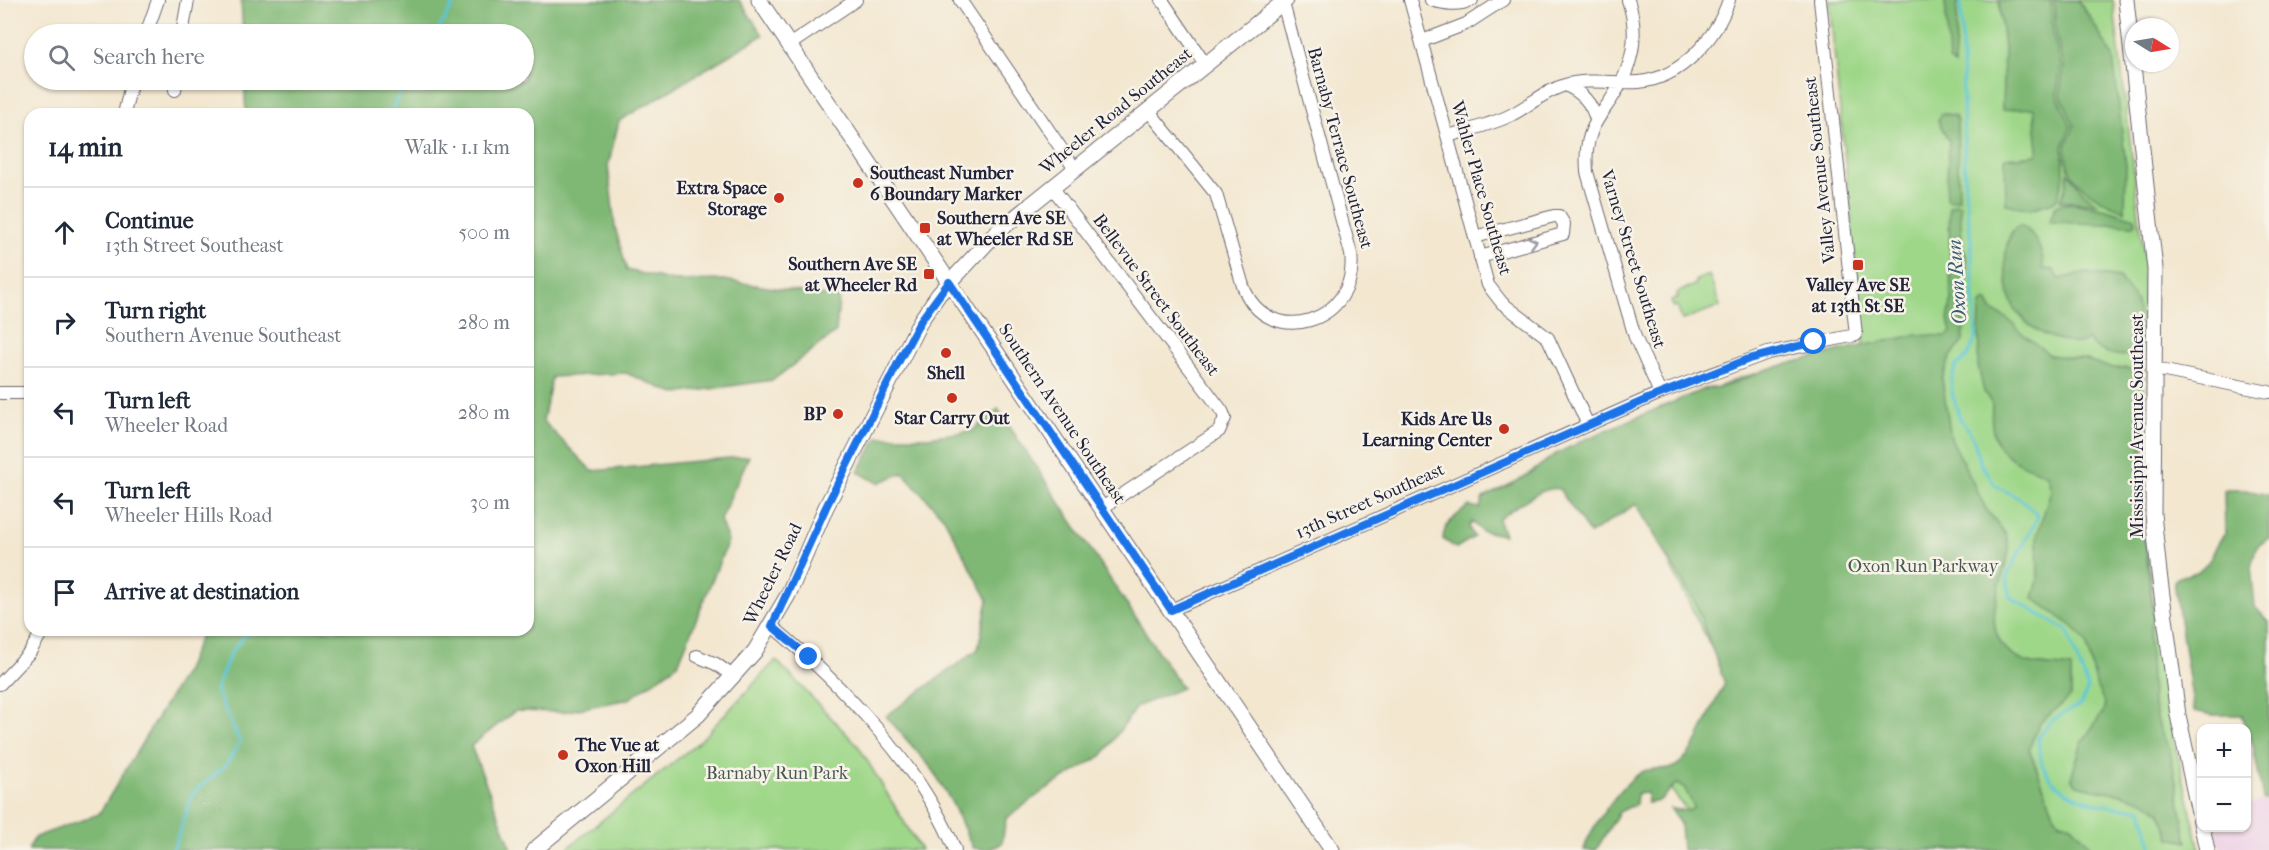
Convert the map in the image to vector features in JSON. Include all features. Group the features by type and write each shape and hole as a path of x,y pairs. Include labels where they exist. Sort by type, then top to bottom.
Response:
{"main road":[{"name":"Southern Avenue Southeast","path":"759,0 1332,850"},
{"name":"Mississippi Avenue Southeast","path":"2126,0 2154,260 2153,514 2162,605 2178,715 2207,850"},
{"name":"Wheeler Road Southeast","path":"949,282 981,246 1284,1"},
{"name":"Wheeler Road","path":"534,850 677,733 734,677 772,626 826,507 900,359 921,320 949,282"}],"street":[{"path":"150,24 158,0"},
{"path":"184,24 188,0"},
{"path":"789,45 856,0"},
{"path":"960,0 1075,169"},
{"path":"1162,0 1205,64"},
{"name":"Wahler Place Southeast","path":"1410,0 1488,285 1496,297 1548,338 1588,425"},
{"path":"1431,0 1455,4 1472,0"},
{"path":"1422,40 1468,22 1503,0"},
{"name":"Varney Street Southeast","path":"1628,0 1633,20 1633,45 1622,83 1596,120 1587,147 1589,182 1637,342 1660,393"},
{"path":"1448,136 1510,116 1544,94 1565,85 1622,83 1654,79 1690,58 1708,41 1722,20 1729,0"},
{"name":"Valley Avenue Southeast","path":"1820,0 1856,335"},
{"name":"Barnaby Terrace Southeast","path":"1148,110 1216,194 1243,286 1249,299 1270,316 1289,322 1311,321 1332,310 1349,284 1351,254 1284,1"},
{"path":"1455,4 1468,22"},
{"path":"1565,85 1586,99 1596,120"},
{"path":"125,108 129,90"},
{"name":"Bellevue Street Southeast","path":"1052,187 1223,412 1223,427 1102,508"},
{"path":"1475,237 1554,216 1558,216 1564,224 1563,234 1480,257"},
{"name":"13th Street Southeast","path":"1171,610 1660,393 1768,353 1856,335"},
{"path":"2155,369 2269,392"},
{"path":"0,393 24,393"},
{"path":"772,626 817,663 911,771 948,831 955,850"},
{"path":"0,684 30,652 39,636"},
{"path":"697,656 716,664 734,677"}],"shaded area":[{"path":"2269,799 2269,850 2221,850 2217,832 2251,832 2251,804"}],"green space":[{"path":"241,0 739,0 763,35 619,121 608,166 615,227 627,270 674,281 723,280 839,298 836,332 773,380 675,394 626,373 552,377 543,421 592,471 749,456 720,520 728,541 678,664 629,699 563,712 515,711 471,746 511,847 507,850 28,850 35,837 99,814 186,670 200,636 534,636 534,108 246,108 245,90 534,90 534,24 242,24"},
{"name":"Oxon Run Parkway","path":"1829,0 2113,0 2144,256 2145,531 2166,705 2200,850 1718,850 1668,786 1733,691 1636,497 1546,461 1742,377 1864,349"},
{"path":"1945,0 1958,0 1954,65 1949,60"},
{"path":"1999,0 2051,0 2053,35 2061,66 2057,94 2071,126 2063,147 2064,175 2058,197 2053,202 2030,209 2006,204 2005,158 2037,155 2038,150 2034,108 2002,110 2004,49"},
{"path":"2054,0 2077,0 2113,57 2126,165 2125,211 2104,202 2084,188 2069,170 2066,147 2074,125 2060,94 2064,65 2056,35"},
{"path":"1942,113 1955,116 1957,121 1959,199 1949,200 1946,197 1949,141 1938,121"},
{"path":"2068,172 2082,191 2097,204 2060,201"},
{"path":"2073,203 2103,208 2135,218 2136,222 2134,225 2049,222 2056,205"},
{"name":"Oxon Run Parkway","path":"1960,205 1962,245 1966,255 1967,271 1963,341 1950,358 1942,379 1951,438 1986,509 2006,534 2009,551 1994,613 1995,628 2000,641 2009,653 2025,662 2071,668 2071,696 2039,724 2029,749 2055,816 2061,822 2072,825 2094,850 1682,850 1680,824 1671,809 1689,811 1694,807 1685,789 1677,784 1659,801 1647,803 1647,793 1637,794 1636,804 1619,812 1596,850 1584,850 1600,818 1627,784 1644,771 1676,766 1691,751 1725,684 1696,604 1636,504 1590,534 1559,489 1552,489 1527,499 1498,519 1504,535 1482,531 1472,522 1469,527 1474,537 1456,548 1443,539 1446,529 1460,512 1469,506 1480,508 1483,498 1523,478 1556,454 1590,437 1704,389 1726,386 1765,370 1841,350 1916,335 1947,336 1951,332 1948,320 1951,303 1949,207"},
{"path":"2020,225 2030,232 2038,243 2043,269 2053,270 2059,279 2086,273 2119,278 2137,302 2141,337 2138,351 2119,355 2104,352 2088,340 2077,343 2065,342 2038,331 2022,318 2011,299 2005,263 2009,239 2013,230"},
{"path":"1709,275 1720,306 1682,320 1677,306 1673,307 1671,301 1678,298 1677,293 1696,284 1696,280"},
{"path":"1987,301 1994,312 2007,318 2050,355 2087,360 2110,368 2125,368 2135,371 2141,380 2143,519 2153,617 2149,638 2152,699 2160,729 2170,750 2187,842 2170,838 2160,812 2143,801 2077,785 2071,778 2082,742 2103,712 2105,703 2097,688 2086,642 2072,626 2033,598 2038,580 2037,536 2051,490 2047,475 2003,452 1993,434 1992,404 1984,392 1978,365 1980,308 1982,303"},
{"path":"998,409 1182,688 1136,707 1103,755 1046,789 1006,819 1002,843 981,849 973,848 953,805 933,770 886,716 978,649 988,600 944,518 903,473 878,483 858,472 878,437 928,437 972,431"},
{"path":"2224,490 2246,490 2269,495 2269,539 2257,546 2251,567 2255,607 2269,622 2269,798 2263,799 2251,740 2251,724 2245,724 2242,715 2212,715 2194,711 2174,581 2200,571 2225,534"},
{"name":"Barnaby Run Park","path":"776,660 859,747 921,850 565,850 700,741"}],"waterway":[{"path":"442,24 456,0"},
{"name":"Oxon Run","path":"1961,0 1965,190 1971,240 1976,337 1968,356 1956,366 1951,381 1952,392 1960,419 1973,437 1981,464 1996,486 2022,500 2038,516 2007,576 2010,597 2068,631 2088,688 2080,705 2052,720 2038,738 2043,766 2050,778 2072,795 2100,804 2142,809 2153,850"},
{"path":"392,108 403,90"},
{"path":"173,850 193,793 226,765 240,742 216,690 231,652 245,636"}],"place":[{"name":"Southeast Number 6 Boundary Marker","path":"858,183"},
{"name":"Extra Space Storage","path":"779,198"},
{"name":"Southern Ave SE at Wheeler Rd SE","path":"925,228"},
{"name":"Valley Ave SE at 13th St SE","path":"1858,265"},
{"name":"Southern Ave SE at Wheeler Rd","path":"929,274"},
{"name":"Shell","path":"946,353"},
{"name":"Star Carry Out","path":"952,398"},
{"name":"BP","path":"838,414"},
{"name":"Kids Are Us Learning Center","path":"1504,429"},
{"name":"The Vue at Oxon Hill","path":"563,755"}],"route":[{"path":"809,657 772,626 826,507 900,359 921,320 949,282 1171,610 1650,398 1749,359 1814,342"}]}
